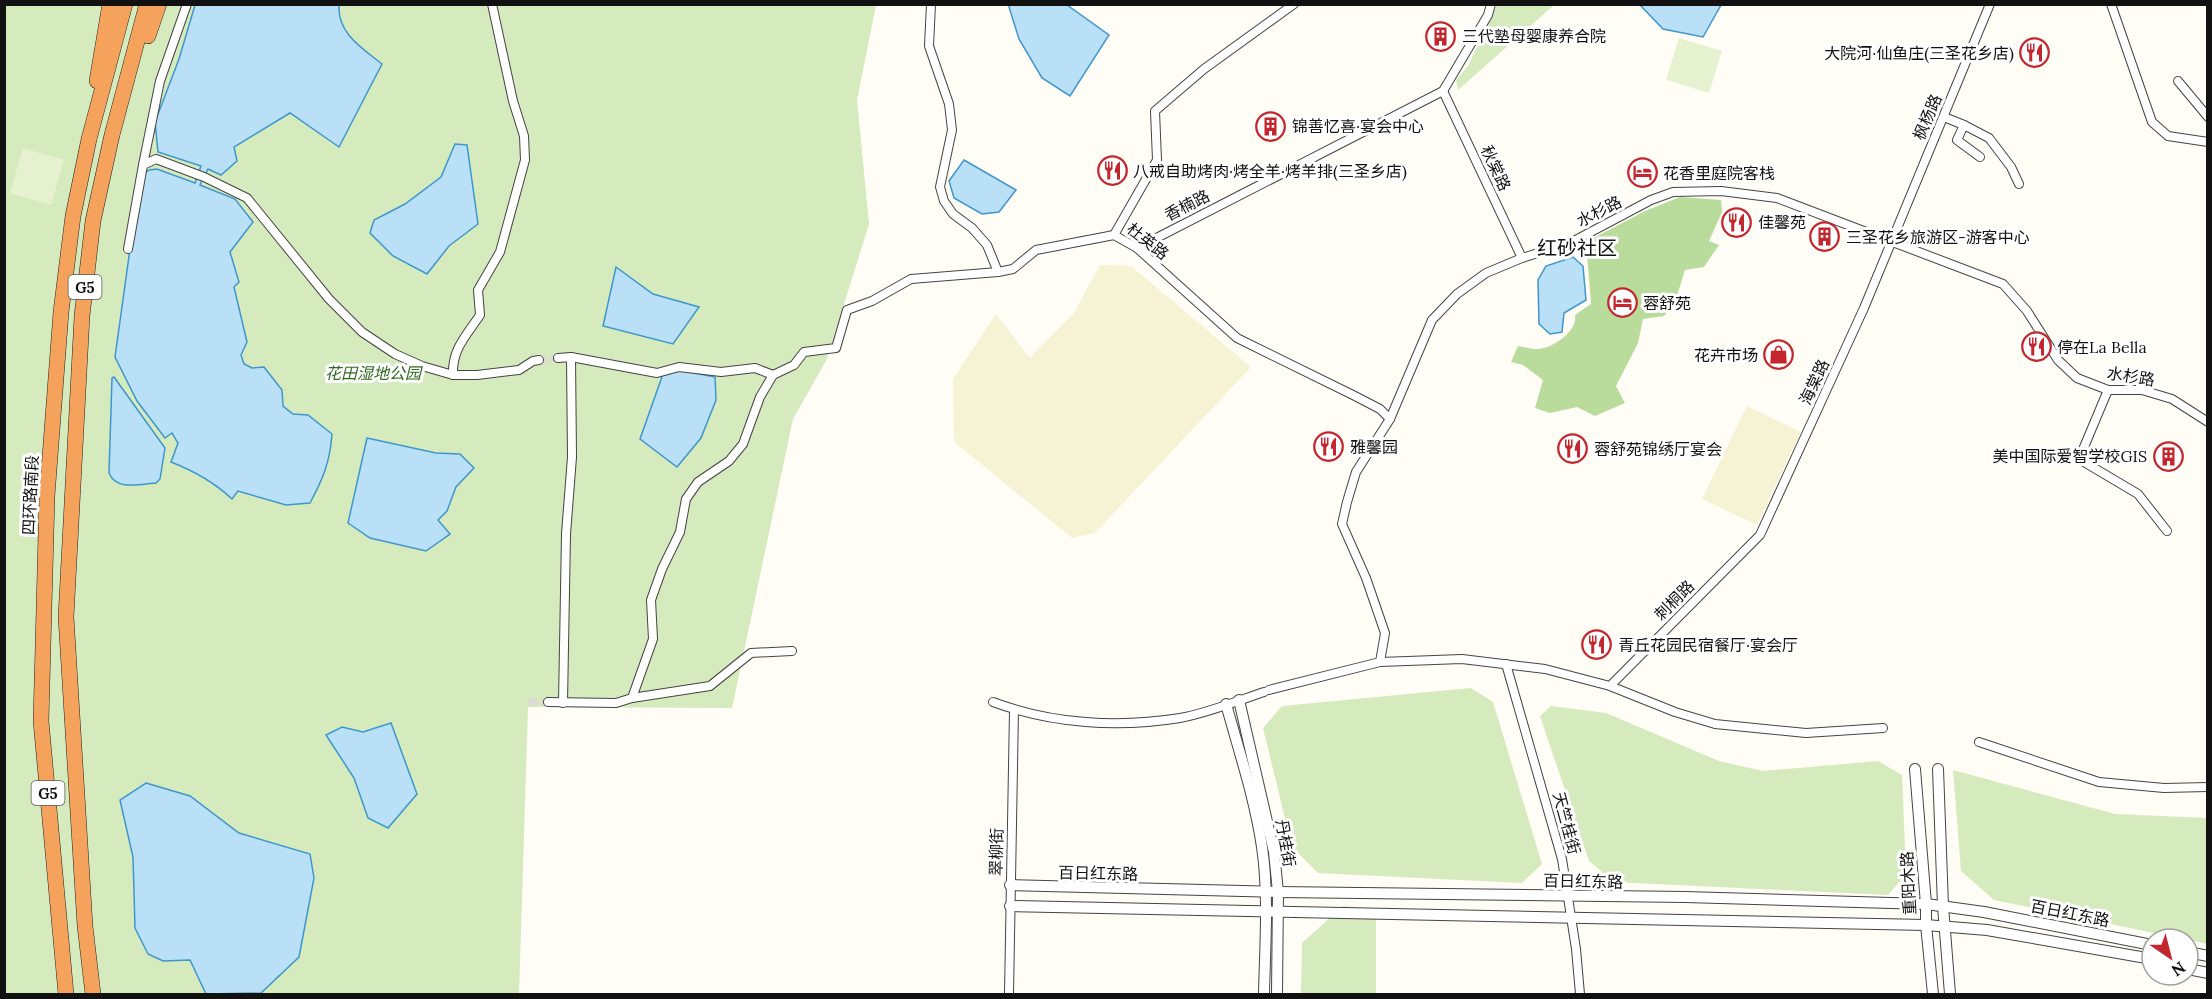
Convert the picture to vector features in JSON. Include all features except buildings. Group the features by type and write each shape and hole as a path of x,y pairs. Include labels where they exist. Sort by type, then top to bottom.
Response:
{"highway":[{"path":"89,139 100,54 110,4"},
{"name":"四环路南段","path":"66,994 41,721 47,496 61,312 73,216 89,139 125,4"},
{"name":"G5","path":"93,994 83,902 66,617 82,316 93,221 112,135 147,4"},
{"path":"112,135 159,4"}],"street":[{"path":"128,249 160,81 187,4"},
{"path":"453,375 453,361 459,346 480,315 478,290 500,252 525,160 524,136 513,101 492,4"},
{"path":"931,4 929,46 949,104 952,130 940,187 944,201 953,214 972,228 987,245 998,272"},
{"name":"杜英路","path":"1294,4 1204,69 1155,111 1157,160 1114,235 1137,248 1237,338 1380,409 1390,419"},
{"path":"1443,91 1483,24 1491,4"},
{"name":"枫杨路","path":"1892,241 1990,4"},
{"path":"2111,4 2152,122 2168,136 2208,142"},
{"path":"2178,81 2208,117"},
{"name":"香楠路","path":"1137,248 1443,91"},
{"name":"秋棠路","path":"1443,91 1522,258"},
{"path":"1944,117 1989,138 2011,167 2019,184"},
{"path":"1964,125 1958,140 1980,157"},
{"path":"143,165 156,159 201,176 247,198 329,299 362,332 394,354 422,366 453,375 477,375 519,370 539,360"},
{"name":"水杉路","path":"1380,662 1385,633 1366,578 1342,525 1356,472 1390,419 1432,320 1457,294 1486,273 1522,258 1570,243 1651,200 1673,192 1721,191 1777,198 2003,284 2027,311 2058,360 2078,378 2108,390 2142,390 2172,399 2208,422"},
{"path":"632,698 653,639 651,600 662,569 680,532 686,499 698,482 729,461 743,444 760,397 773,375 794,365 804,352 836,348 847,310 872,301 910,279 1012,269 1036,250 1114,235"},
{"name":"海棠路","path":"1760,535 1864,308 1892,241"},
{"path":"558,358 571,357 657,373 679,367 721,372 755,368 773,375"},
{"path":"563,703 566,534 572,457 571,357"},
{"path":"2108,390 2079,459 2138,494 2167,531"},
{"name":"刺桐路","path":"1610,686 1760,535"},
{"path":"548,702 616,703 632,698 710,686 751,653 792,651"},
{"path":"993,702 1014,710 1066,719 1127,725 1182,717 1298,681 1380,662 1462,659 1545,669 1610,686 1675,712 1715,724 1806,733 1883,728"},
{"name":"天竺桂街","path":"1506,664 1562,859 1572,918 1580,994"},
{"name":"丹桂街","path":"1239,700 1274,852 1278,892 1277,994"},
{"name":"丹桂街","path":"1226,704 1250,790 1262,847 1265,891 1264,994"},
{"name":"翠柳街","path":"1008,994 1014,710"},
{"path":"1979,742 2099,782 2164,788 2208,787"},
{"name":"重阳木路","path":"1915,769 1933,994"},
{"name":"重阳木路","path":"1938,769 1943,906 1950,994"},
{"name":"百日红东路","path":"1010,885 1926,904 1984,912 2140,943"},
{"name":"百日红东路","path":"1010,906 1926,925 1987,930 2140,957"}],"shaded area":[{"path":"1100,265 1131,266 1251,367 1095,533 1072,538 954,442 953,379 996,314 1030,358 1074,313"},
{"path":"1747,406 1801,432 1757,525 1702,499"}],"green space":[{"name":"花田湿地公园","path":"5,5 876,5 857,100 869,224 827,359 793,419 732,708 528,707 519,994 5,994"},
{"path":"1497,5 1554,5 1458,90 1456,80 1468,66"},
{"path":"1679,38 1722,51 1709,93 1666,80"},
{"path":"23,148 64,160 51,205 10,193"},
{"path":"1680,197 1721,200 1722,212 1709,241 1719,245 1704,267 1685,270 1675,302 1664,316 1643,319 1638,343 1616,386 1625,403 1595,416 1577,407 1550,413 1535,408 1543,380 1523,365 1511,362 1518,346 1544,348 1563,338 1573,327 1575,315 1591,304 1586,242 1645,211"},
{"path":"1471,688 1493,702 1542,864 1522,883 1318,873 1292,847 1263,728 1282,706"},
{"path":"1551,706 1606,713 1719,761 1763,771 1878,761 1902,775 1906,874 1888,895 1614,882 1589,861 1540,716"},
{"path":"1953,770 2115,814 2207,818 2207,944 2200,943 2200,927 2140,927 2140,930 1994,900 1961,871"},
{"path":"1343,906 1376,909 1376,994 1301,994 1302,943"}],"water":[{"path":"195,5 339,5 339,15 346,32 359,46 382,64 339,147 290,113 234,147 237,161 221,175 208,169 200,185 235,199 253,222 230,252 239,282 234,287 247,342 241,355 244,364 252,368 264,367 282,390 283,406 293,414 308,415 332,434 325,470 310,503 286,505 238,491 232,499 218,487 188,469 171,462 178,443 172,433 165,438 137,401 115,357 140,177 149,170 157,169 195,183 201,166 158,152 155,122 179,59"},
{"path":"1010,5 1067,5 1109,35 1070,96 1042,78 1019,39"},
{"path":"1640,5 1721,5 1703,37 1663,29"},
{"path":"455,144 467,145 478,224 449,246 427,274 393,256 370,233 374,220 405,204 441,177"},
{"path":"964,160 1016,190 999,212 982,214 954,198 949,181"},
{"path":"1573,257 1583,266 1586,300 1564,313 1562,332 1550,334 1539,324 1538,280 1546,266"},
{"path":"616,267 653,294 699,307 673,344 603,326"},
{"path":"679,370 715,377 716,400 701,438 677,467 640,439 663,374"},
{"path":"114,377 165,448 160,479 156,483 123,484 112,479 109,473 112,378"},
{"path":"367,438 436,453 460,454 474,468 456,487 447,511 438,520 450,534 426,551 370,538 348,523"},
{"path":"391,723 417,794 388,828 368,818 354,778 326,735 342,727 363,732"},
{"path":"146,783 190,796 239,833 310,854 314,878 299,957 261,993 206,994 190,960 163,961 148,954 135,928 133,857 120,800"}],"tunnel":[{"path":"539,360 558,358"},
{"path":"529,702 548,702"}],"place":[{"name":"三代塾母婴康养合院","path":"1441,36"},
{"name":"大院河·仙鱼庄(三圣花乡店)","path":"2035,53"},
{"name":"锦善忆喜·宴会中心","path":"1271,126"},
{"name":"八戒自助烤肉·烤全羊·烤羊排(三圣乡店)","path":"1112,171"},
{"name":"花香里庭院客栈","path":"1642,173"},
{"name":"佳馨苑","path":"1737,222"},
{"name":"三圣花乡旅游区-游客中心","path":"1825,237"},
{"name":"蓉舒苑","path":"1622,303"},
{"name":"停在La Bella","path":"2036,347"},
{"name":"花卉市场","path":"1779,355"},
{"name":"雅馨园","path":"1329,447"},
{"name":"蓉舒苑锦绣厅宴会","path":"1573,449"},
{"name":"美中国际爱智学校GIS","path":"2168,456"},
{"name":"青丘花园民宿餐厅·宴会厅","path":"1597,645"}],"district":[{"name":"红砂社区","path":"1577,247"}]}
